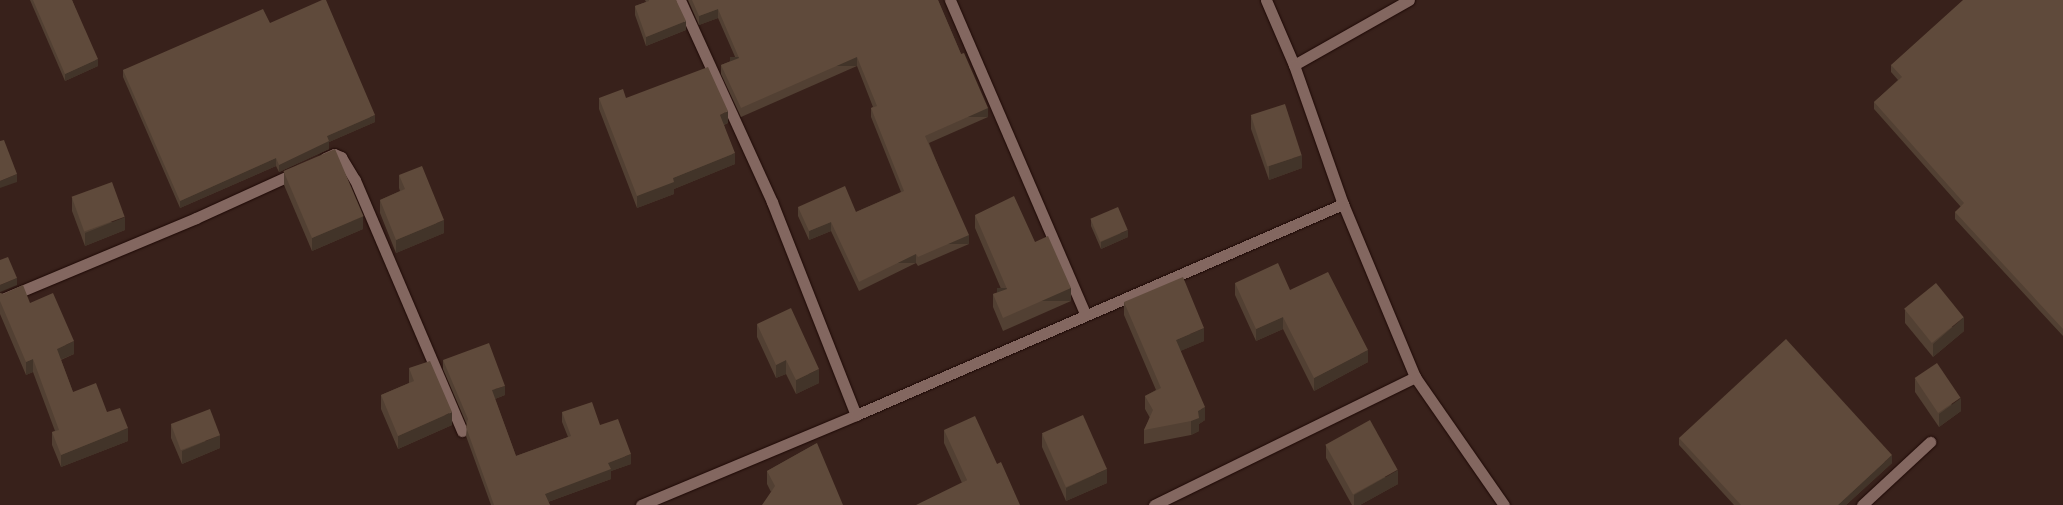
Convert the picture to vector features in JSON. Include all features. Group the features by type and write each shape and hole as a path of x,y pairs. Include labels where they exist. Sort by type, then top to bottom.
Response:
{"street":[{"path":"680,0 772,202 856,415"},
{"path":"950,0 1085,314"},
{"path":"1266,0 1294,65 1343,204 1415,377 1504,505"},
{"path":"1294,65 1409,0"},
{"path":"0,300 196,218 334,154 341,157 355,180 462,431"},
{"path":"641,505 856,415 1085,314 1343,204"},
{"path":"1154,505 1415,377"},
{"path":"1862,505 1930,442"}],"building":[{"path":"33,0 72,0 98,59 65,74"},
{"path":"322,0 326,0 375,115 327,136 329,141 279,165 276,158 180,201 123,70 263,9 270,23"},
{"path":"649,0 676,0 686,21 646,37 635,6"},
{"path":"692,0 938,0 961,54 964,53 988,108 925,136 969,235 918,257 916,254 859,282 831,222 809,231 798,207 845,186 856,212 904,191 871,108 877,106 857,57 741,108 721,65 739,58 718,9 699,16"},
{"path":"1963,0 2063,0 2063,329 1955,212 1964,203 1874,102 1902,77 1891,65"},
{"path":"708,67 728,111 720,115 735,153 673,178 674,182 637,196 599,98 623,89 626,98"},
{"path":"1285,104 1302,155 1267,166 1251,115"},
{"path":"4,140 17,174 0,181 0,141"},
{"path":"335,149 364,216 312,238 283,171"},
{"path":"422,166 444,220 396,240 380,200 405,189 399,175"},
{"path":"112,182 125,217 84,231 72,197"},
{"path":"1014,196 1035,242 1048,236 1071,288 1003,318 993,294 1007,289 975,215"},
{"path":"1118,207 1128,230 1100,242 1090,219"},
{"path":"8,257 17,278 0,285 0,260"},
{"path":"1278,263 1290,290 1328,272 1368,350 1314,378 1283,317 1256,329 1235,283"},
{"path":"1183,277 1204,328 1176,340 1205,407 1198,411 1199,418 1191,421 1144,430 1153,410 1145,396 1161,388 1124,302"},
{"path":"1936,283 1964,317 1932,343 1904,309"},
{"path":"23,285 30,303 53,293 74,341 57,349 73,392 96,383 107,412 120,408 128,428 61,455 52,432 59,430 33,359 26,362 0,301 0,293 3,294"},
{"path":"791,308 819,369 796,380 786,360 776,365 757,324"},
{"path":"1786,339 1892,455 1838,505 1741,505 1679,438"},
{"path":"489,343 505,386 492,390 516,456 571,436 562,412 592,402 600,425 618,419 631,454 608,463 611,469 545,494 550,505 494,505 466,427 468,419 443,360"},
{"path":"430,361 452,412 398,436 381,395 414,381 409,368"},
{"path":"1937,363 1960,398 1938,413 1915,378"},
{"path":"210,409 220,435 181,450 171,424"},
{"path":"1083,415 1107,469 1066,487 1042,433"},
{"path":"975,416 997,464 1001,462 1020,505 916,505 967,480 944,430"},
{"path":"1370,420 1398,470 1353,495 1325,445"},
{"path":"817,443 843,505 762,505 775,486 767,471"}]}
